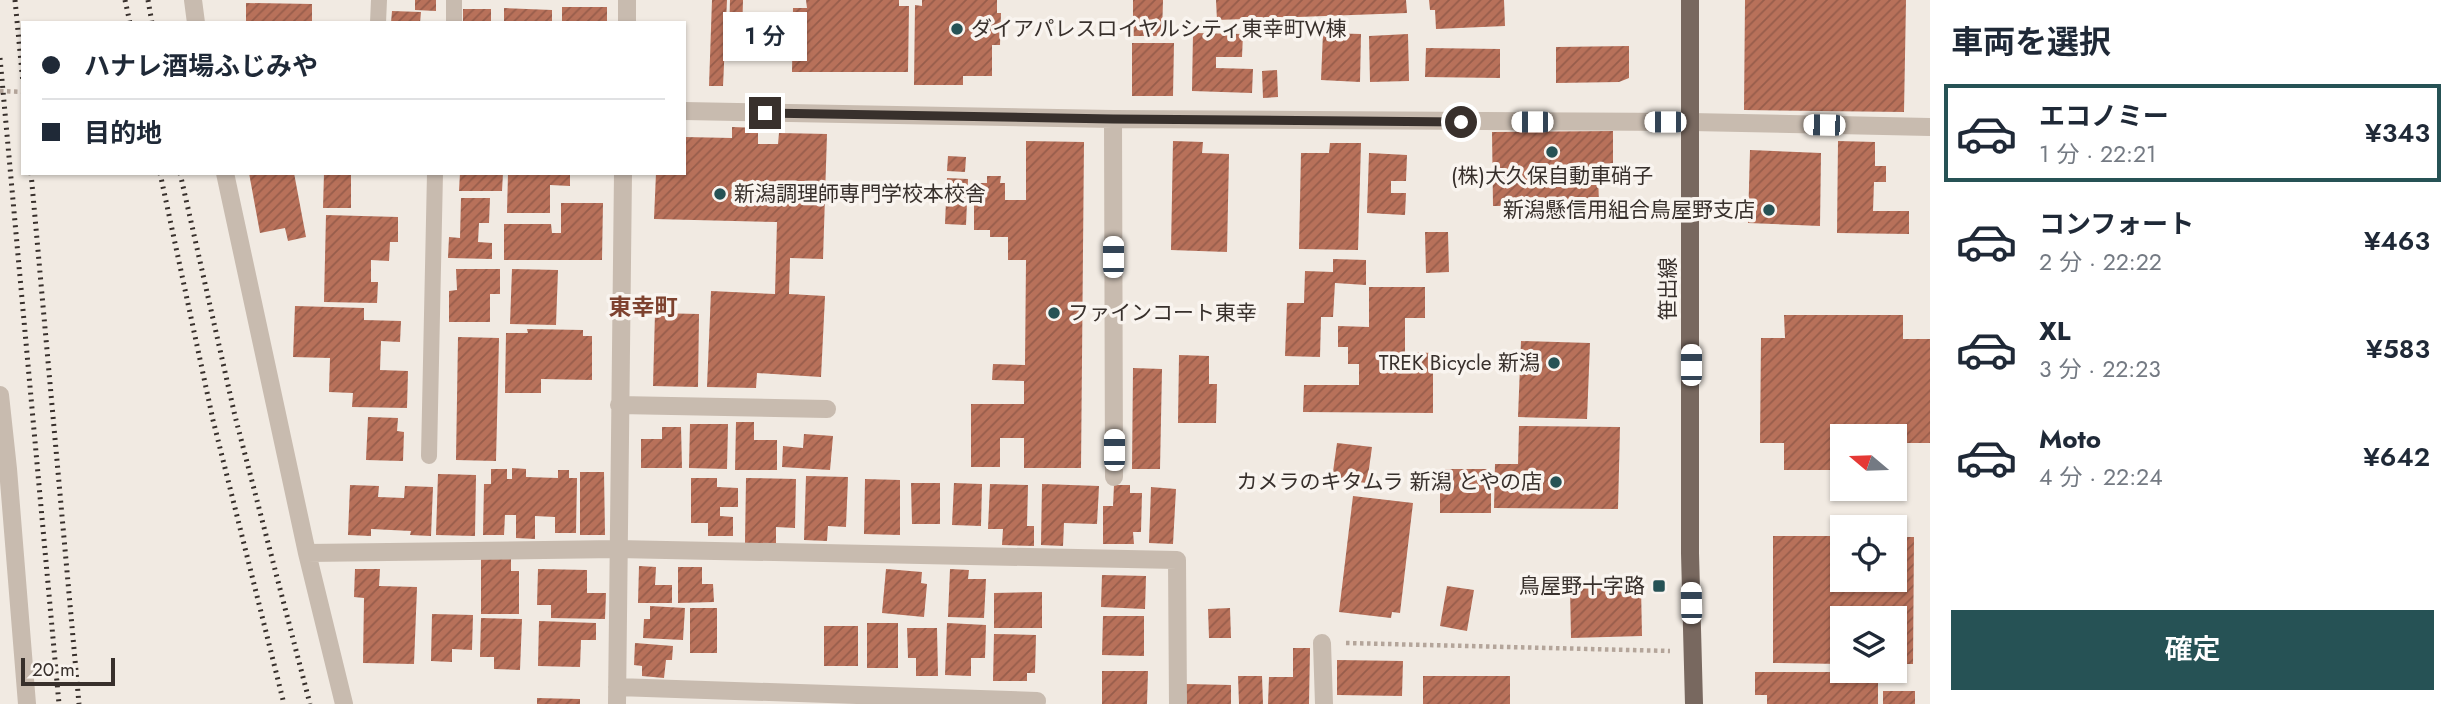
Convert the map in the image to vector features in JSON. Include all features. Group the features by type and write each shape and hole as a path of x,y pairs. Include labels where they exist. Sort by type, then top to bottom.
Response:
{"main road":[{"name":"笹出線","path":"1690,0 1694,704"}],"street":[{"path":"192,0 196,21"},
{"path":"627,0 627,21"},
{"path":"686,111 1113,119 1691,122 1930,127"},
{"path":"1113,119 1114,477"},
{"path":"225,175 307,553 344,704"},
{"path":"624,175 617,696 1037,701"},
{"path":"0,395 27,704"},
{"path":"619,405 827,409"},
{"path":"307,553 617,549 1177,560 1178,704"},
{"path":"1322,643 1324,704"}],"lane":[{"path":"378,21 379,0"},
{"path":"454,0 454,21"},
{"path":"429,456 435,175"}],"path":[{"path":"0,91 21,92"},
{"path":"1322,643 1692,651"}],"building":[{"path":"415,0 436,0 436,11 415,10"},
{"path":"712,0 727,0 723,86 709,86"},
{"path":"730,0 743,0 742,36 729,36"},
{"path":"806,0 899,0 899,6 909,6 908,72 792,72 793,8 807,8"},
{"name":"ダイアパレスロイヤルシティ東幸町W棟","path":"922,0 997,0 997,13 1001,13 1000,45 992,45 992,76 963,76 963,85 914,85 915,5 922,6"},
{"path":"1133,0 1163,0 1162,36 1133,36"},
{"path":"1216,0 1406,0 1407,13 1217,20"},
{"path":"1429,0 1504,0 1505,26 1436,29 1435,10 1430,10"},
{"path":"1745,0 1906,0 1904,112 1744,110"},
{"path":"246,3 312,4 312,21 246,21"},
{"path":"562,7 607,7 607,21 562,21"},
{"path":"504,8 552,10 552,21 504,21"},
{"path":"463,9 491,9 491,21 463,21"},
{"path":"392,11 421,12 420,21 391,21"},
{"path":"1193,33 1243,34 1242,57 1216,57 1216,68 1253,69 1252,93 1192,91"},
{"path":"1323,33 1361,34 1360,82 1321,80"},
{"path":"1408,34 1409,81 1370,82 1369,36"},
{"path":"1132,43 1174,43 1173,96 1132,96"},
{"path":"1629,46 1629,78 1619,82 1556,83 1556,47"},
{"path":"1426,48 1500,49 1500,78 1425,77"},
{"path":"1277,70 1278,97 1263,98 1262,71"},
{"path":"732,127 758,128 758,144 778,144 779,133 827,134 823,259 790,258 789,294 825,296 821,377 757,373 756,388 707,387 711,291 775,294 777,222 654,219 656,175 686,175 686,137 732,138"},
{"name":"(株)大久保自動車硝子","path":"1613,131 1613,172 1598,172 1599,205 1493,206 1492,132"},
{"name":"ファインコート東幸","path":"1026,141 1084,142 1081,468 1024,468 1024,438 1000,438 1000,467 971,467 971,404 1024,404 1024,381 992,380 993,364 1025,365 1026,260 1008,260 1008,237 990,237 990,230 974,230 974,183 987,183 987,176 1001,176 1000,183 1005,183 1005,200 1026,200"},
{"path":"1173,141 1203,142 1202,153 1229,154 1227,252 1171,250"},
{"path":"1838,141 1875,142 1875,166 1886,166 1886,182 1874,182 1873,211 1909,211 1909,234 1837,233"},
{"path":"1330,143 1361,143 1358,250 1299,249 1301,153 1329,153"},
{"path":"1750,150 1821,153 1820,226 1748,223"},
{"path":"1369,153 1407,155 1406,181 1391,181 1391,193 1406,193 1405,215 1367,213"},
{"path":"948,156 966,157 965,172 947,171"},
{"path":"249,175 294,175 306,237 288,241 285,228 260,233"},
{"path":"324,175 351,175 351,208 323,208"},
{"path":"460,175 503,175 502,191 459,191"},
{"path":"508,175 570,175 570,186 550,185 550,213 507,213"},
{"path":"947,178 968,179 966,225 945,224"},
{"path":"461,198 490,198 489,223 479,223 478,242 492,243 492,259 448,258 449,237 460,238"},
{"path":"561,203 603,203 602,260 504,260 504,224 551,224 552,233 561,233"},
{"path":"326,215 398,217 398,242 390,242 389,261 371,260 371,282 378,282 377,303 324,302"},
{"path":"1425,232 1448,232 1449,272 1426,273"},
{"path":"1333,259 1366,260 1366,285 1335,283 1333,317 1321,317 1320,357 1285,356 1287,303 1304,303 1305,271 1333,272"},
{"path":"456,269 500,269 500,294 490,294 490,322 449,322 449,291 457,290"},
{"path":"512,269 558,270 556,325 510,324"},
{"path":"1369,287 1425,287 1425,318 1405,318 1405,352 1433,353 1433,413 1303,412 1304,385 1359,385 1359,364 1348,364 1348,347 1338,347 1338,326 1369,327"},
{"path":"295,306 364,308 364,320 401,321 400,342 381,341 380,370 408,371 407,408 352,407 353,393 329,392 330,358 293,357"},
{"path":"655,313 699,314 698,387 653,386"},
{"path":"1784,315 1903,315 1903,339 1930,339 1930,443 1908,443 1908,424 1830,424 1830,470 1784,470 1784,443 1760,443 1761,338 1785,338"},
{"path":"527,329 583,330 583,336 592,336 592,380 541,379 541,393 505,393 506,333 528,333"},
{"path":"458,337 499,338 496,461 456,460"},
{"path":"1521,341 1590,343 1587,419 1518,417"},
{"path":"1179,355 1209,356 1209,384 1217,384 1216,423 1178,423"},
{"path":"1133,368 1162,369 1160,469 1132,469"},
{"path":"368,417 398,418 397,431 404,432 403,461 366,460"},
{"path":"736,422 754,422 754,440 777,440 777,470 735,470"},
{"path":"690,424 728,424 727,469 689,468"},
{"path":"1519,426 1620,427 1618,509 1494,508 1495,464 1518,464"},
{"path":"662,427 681,427 682,468 641,468 641,439 662,439"},
{"path":"804,434 833,436 830,470 782,467 783,446 803,448"},
{"path":"1337,443 1372,447 1367,483 1332,479"},
{"path":"512,468 526,469 526,477 558,478 558,470 569,470 569,478 577,478 576,533 555,533 555,517 535,516 535,539 516,538 516,515 505,515 504,535 483,535 484,484 491,484 491,469 507,469 507,479 512,479"},
{"path":"1440,469 1491,469 1491,513 1440,513"},
{"path":"580,472 604,472 605,535 580,535"},
{"path":"438,474 476,475 475,536 436,535"},
{"path":"806,476 848,477 846,527 828,526 827,541 804,540"},
{"path":"691,478 717,478 717,487 738,488 738,507 720,507 720,516 733,517 733,536 708,536 708,523 691,523"},
{"path":"746,478 796,479 795,528 776,527 776,544 745,543"},
{"path":"865,479 900,480 900,535 864,534"},
{"path":"911,483 940,483 940,524 912,524"},
{"path":"954,483 982,484 981,526 952,525"},
{"path":"990,484 1028,485 1027,526 1034,526 1034,546 1002,545 1003,529 988,529"},
{"path":"1042,484 1099,486 1097,524 1064,523 1063,546 1041,545"},
{"path":"350,485 379,486 378,497 404,498 405,486 433,487 431,536 410,535 411,531 371,529 371,536 348,535"},
{"path":"1114,485 1130,485 1130,493 1142,493 1141,532 1133,532 1134,544 1103,544 1103,506 1113,506"},
{"path":"1151,487 1176,489 1173,544 1149,543"},
{"path":"1353,496 1413,503 1400,613 1392,612 1391,618 1339,612"},
{"path":"1773,536 1830,536 1830,592 1907,592 1907,537 1914,537 1913,664 1907,664 1907,606 1830,606 1830,664 1773,663"},
{"path":"481,559 511,559 511,571 519,571 519,614 481,614"},
{"path":"639,566 656,567 655,585 672,585 672,603 638,603"},
{"path":"678,567 702,567 702,584 713,584 714,602 678,603"},
{"path":"355,569 380,569 379,586 417,587 414,664 363,663 364,598 354,597"},
{"path":"538,569 587,570 587,593 606,593 605,619 551,618 551,605 537,605"},
{"path":"886,569 922,572 921,583 927,584 924,617 882,613"},
{"path":"950,569 969,570 968,579 986,579 984,618 948,617"},
{"path":"1102,575 1146,576 1145,609 1101,607"},
{"path":"1447,586 1474,590 1467,631 1440,626"},
{"path":"1641,587 1642,636 1571,638 1570,588"},
{"path":"1042,592 1042,628 994,628 994,593"},
{"path":"650,606 685,608 683,640 643,638 644,619 650,619"},
{"path":"690,608 717,608 717,653 690,653"},
{"path":"1230,608 1231,638 1209,638 1208,609"},
{"path":"432,614 473,615 472,650 452,649 452,662 431,661"},
{"path":"1103,616 1144,616 1144,656 1102,655"},
{"path":"481,618 522,619 520,670 494,669 494,657 480,657"},
{"path":"539,621 596,623 596,640 581,640 580,667 538,666"},
{"path":"867,623 898,623 898,668 867,668"},
{"path":"947,623 986,625 985,658 971,658 971,676 945,675"},
{"path":"824,626 858,626 858,666 824,666"},
{"path":"907,628 937,628 938,676 916,676 916,658 908,658"},
{"path":"994,634 1036,635 1035,673 1027,673 1027,681 993,681"},
{"path":"635,643 673,646 672,660 666,660 664,678 642,676 642,666 634,665"},
{"path":"1293,648 1310,648 1309,704 1268,704 1269,677 1293,677"},
{"path":"1337,660 1403,661 1402,696 1337,695"},
{"path":"1102,671 1148,671 1147,704 1102,704"},
{"path":"1755,672 1830,672 1830,683 1878,683 1878,704 1767,704 1767,695 1755,695"},
{"path":"1238,676 1262,676 1263,704 1239,704"},
{"path":"1423,676 1510,676 1510,704 1423,704"},
{"path":"1186,684 1231,685 1231,704 1186,704"},
{"path":"1883,691 1915,691 1915,704 1883,704"},
{"path":"537,698 580,699 580,704 537,704"}],"railway":[{"path":"15,0 21,62"},
{"path":"125,0 130,21"},
{"path":"148,0 152,21"},
{"path":"0,58 59,704"},
{"path":"31,175 79,704"},
{"path":"160,175 213,420 284,704"},
{"path":"180,175 235,416 310,704"}],"place":[{"name":"ダイアパレスロイヤルシティ東幸町W棟","path":"957,29"},
{"name":"(株)大久保自動車硝子","path":"1552,152"},
{"name":"新潟調理師専門学校本校舎","path":"720,194"},
{"name":"新潟懸信用組合鳥屋野支店","path":"1769,210"},
{"name":"ファインコート東幸","path":"1054,313"},
{"name":"TREK Bicycle 新潟","path":"1554,363"},
{"name":"カメラのキタムラ 新潟 とやの店","path":"1556,482"},
{"name":"鳥屋野十字路","path":"1659,586"}],"district":[{"name":"東幸町","path":"643,307"}],"route":[{"path":"765,113 1461,122"}]}
